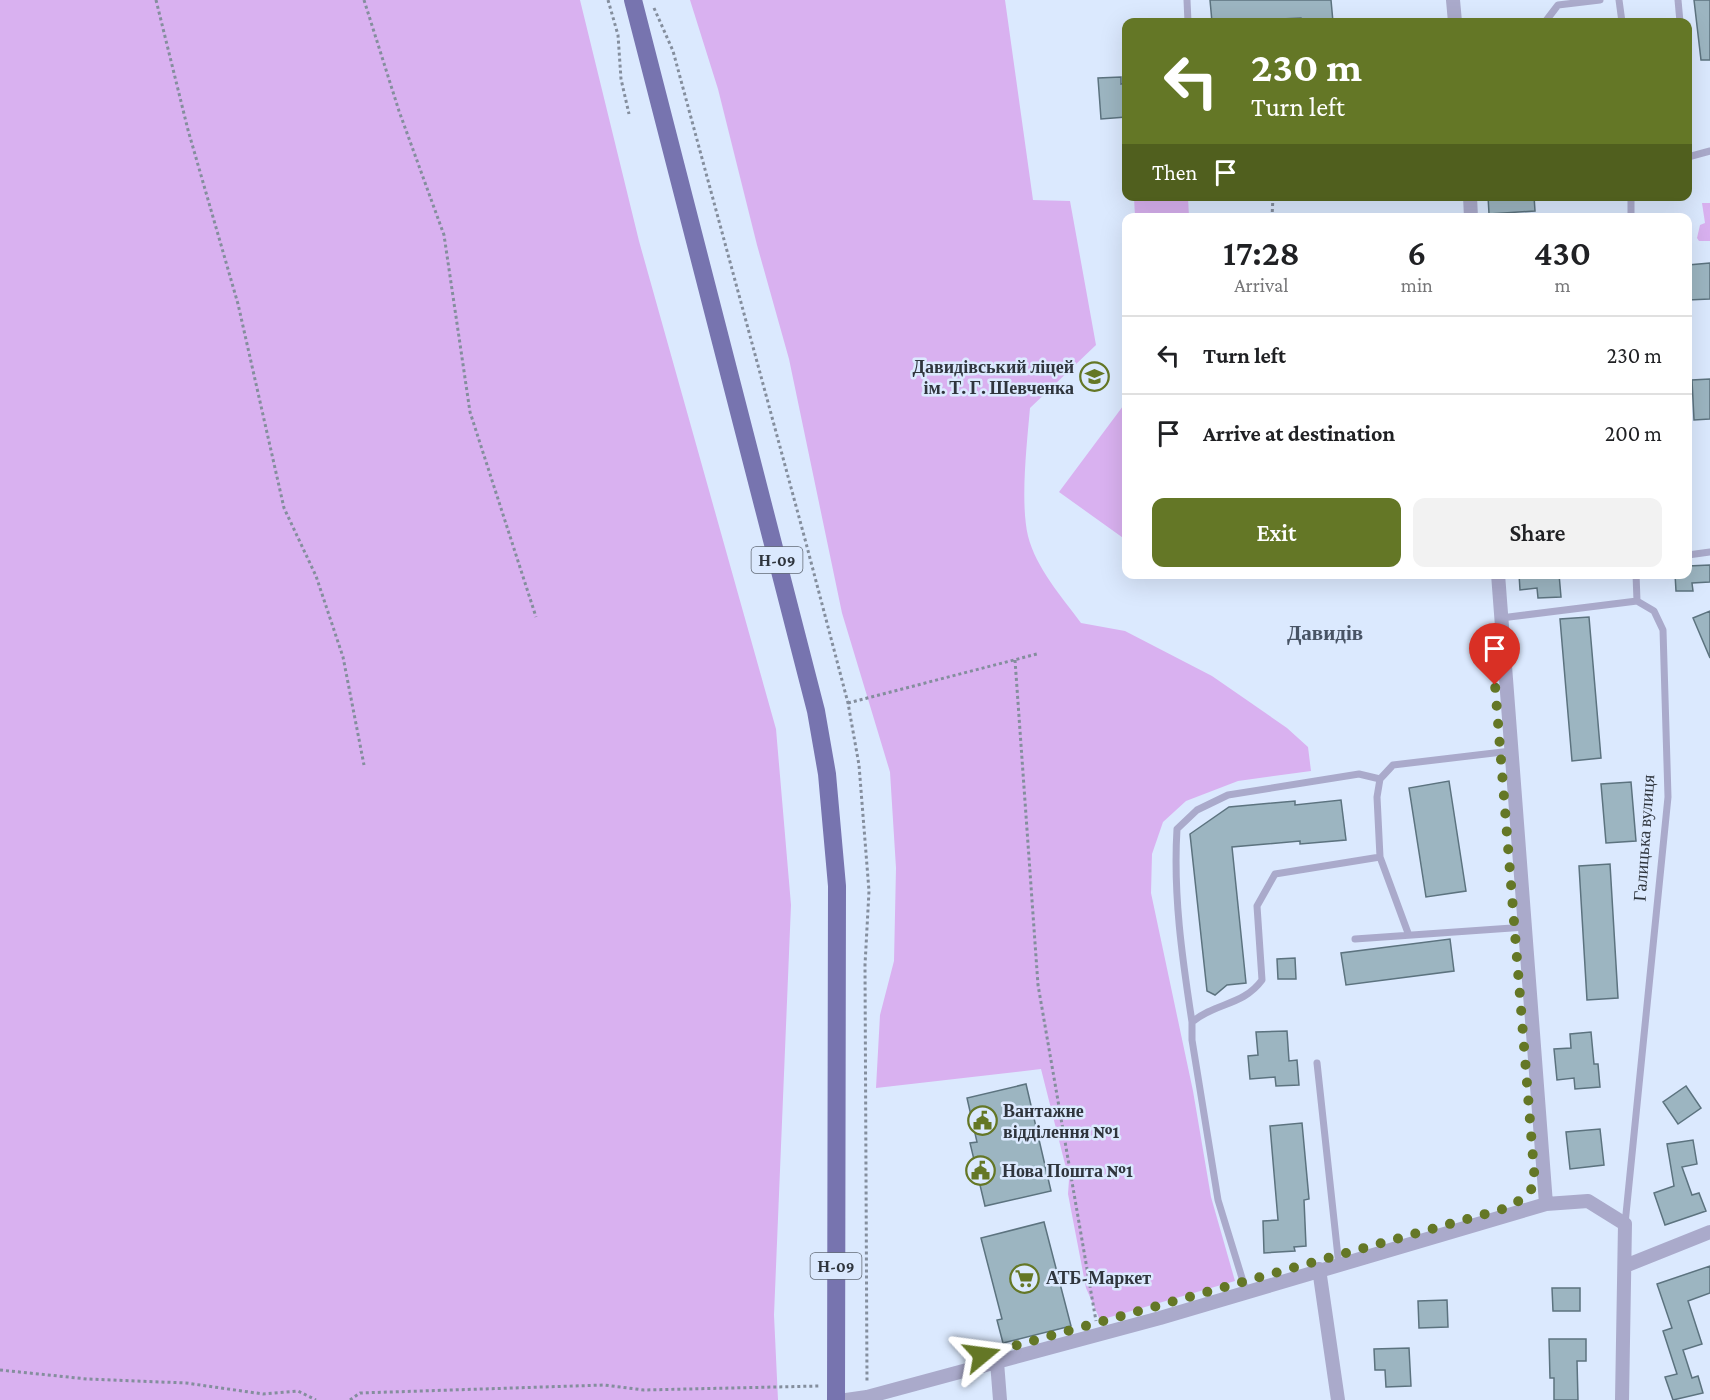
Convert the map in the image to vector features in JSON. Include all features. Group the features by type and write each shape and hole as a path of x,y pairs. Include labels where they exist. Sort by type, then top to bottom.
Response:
{"main road":[{"name":"Н-09","path":"633,0 816,711 827,774 837,886 839,1395"}],"street":[{"path":"1453,0 1455,18"},
{"path":"1497,579 1527,927 1546,1204"},
{"path":"839,1395 867,1397 1098,1335 1546,1204 1588,1201 1625,1224"},
{"name":"Галицька вулиця","path":"1622,1400 1625,1224"},
{"path":"1626,1266 1710,1232"},
{"path":"1319,1269 1338,1400"},
{"path":"997,1362 1000,1400"}],"lane":[{"path":"1187,0 1188,18"},
{"path":"1548,18 1558,3 1600,0"},
{"path":"1619,0 1621,18"},
{"path":"1678,0 1680,18"},
{"path":"1692,156 1710,152"},
{"path":"1692,554 1710,552"},
{"path":"1501,618 1637,601 1636,579"},
{"name":"Галицька вулиця","path":"1625,1224 1668,797 1663,630 1654,611 1637,601"},
{"path":"1408,933 1380,857 1377,797 1380,779 1394,765 1511,751"},
{"path":"1246,1291 1218,1200 1192,1040 1192,1022 1178,931 1175,858 1177,829 1197,810 1228,795 1359,774 1380,779"},
{"path":"1192,1022 1203,1012 1252,994 1262,980 1257,906 1275,874 1380,857"},
{"path":"1355,939 1408,933 1527,927"},
{"path":"1317,1064 1339,1266"}],"path":[{"path":"156,0 188,130 238,304 284,508 316,576 343,657 364,765"},
{"path":"364,0 399,111 444,235 470,412 536,616"},
{"path":"608,0 618,35 621,79 629,114"},
{"path":"848,703 1037,654"},
{"path":"1015,660 1038,985 1098,1335"},
{"path":"0,1370 87,1379 186,1383 263,1394 298,1391 316,1400"},
{"path":"350,1400 360,1393 603,1385 644,1390 839,1395"}],"shaded area":[{"path":"0,0 580,0 639,241 776,729 791,905 774,1315 778,1400 0,1400"},
{"path":"690,0 1005,0 1033,200 1070,201 1096,345 1030,408 1025,507 1028,536 1032,548 1050,582 1081,623 1125,631 1212,676 1287,728 1308,747 1311,771 1238,781 1186,801 1163,822 1152,854 1151,893 1193,1091 1211,1197 1235,1281 1100,1320 1086,1288 1068,1194 1069,1180 1041,1069 876,1088 880,1015 894,961 896,868 890,772 842,613 789,359 757,245 718,89"},
{"path":"1134,201 1188,201 1189,213 1135,213"},
{"path":"1702,203 1710,203 1710,241 1699,241 1697,238 1700,225 1705,223"},
{"path":"1122,407 1122,537 1059,492"}],"building":[{"path":"1210,0 1331,0 1333,18 1301,18 1212,18"},
{"path":"1694,0 1710,0 1710,60 1701,60"},
{"path":"1121,77 1122,117 1101,119 1098,78"},
{"path":"1488,201 1534,201 1535,211 1489,213"},
{"path":"1710,263 1710,299 1692,300 1692,265"},
{"path":"1710,379 1710,419 1694,420 1692,380"},
{"path":"1710,565 1710,582 1692,583 1693,591 1676,591 1675,579 1692,579 1692,566"},
{"path":"1519,579 1559,579 1561,597 1538,598 1537,588 1520,590"},
{"path":"1710,611 1710,658 1693,618"},
{"path":"1589,617 1601,758 1572,761 1560,619"},
{"path":"1449,781 1466,891 1426,897 1409,788"},
{"path":"1631,782 1636,841 1606,843 1601,784"},
{"path":"1341,800 1346,840 1300,844 1300,841 1232,847 1246,983 1227,985 1215,995 1207,991 1190,834 1229,807 1295,801 1295,805"},
{"path":"1610,864 1618,998 1587,1000 1579,866"},
{"path":"1450,939 1454,971 1346,985 1341,953"},
{"path":"1295,958 1296,979 1278,979 1277,959"},
{"path":"1287,1031 1289,1061 1297,1060 1299,1085 1276,1086 1275,1077 1250,1079 1248,1056 1258,1055 1256,1032"},
{"path":"1591,1032 1594,1064 1598,1064 1600,1087 1575,1089 1574,1078 1557,1080 1554,1049 1571,1048 1570,1034"},
{"path":"1026,1084 1051,1191 985,1206 970,1143 977,1142 967,1098"},
{"path":"1686,1086 1701,1108 1678,1124 1663,1102"},
{"path":"1302,1123 1309,1199 1304,1200 1306,1246 1294,1247 1295,1251 1264,1253 1263,1221 1278,1220 1270,1126"},
{"path":"1600,1129 1604,1165 1570,1169 1566,1132"},
{"path":"1693,1140 1697,1164 1682,1167 1692,1195 1699,1193 1706,1211 1665,1225 1654,1193 1674,1186 1667,1144"},
{"name":"АТБ-Маркет","path":"1044,1222 1071,1326 1003,1343 997,1320 1002,1319 981,1238"},
{"path":"1710,1266 1710,1293 1688,1301 1702,1344 1683,1350 1692,1378 1698,1376 1703,1393 1673,1400 1665,1377 1677,1374 1663,1331 1672,1328 1657,1284"},
{"path":"1552,1288 1580,1288 1580,1311 1553,1311"},
{"path":"1447,1300 1448,1327 1419,1328 1418,1301"},
{"path":"1549,1339 1586,1339 1586,1361 1577,1361 1578,1400 1554,1400 1554,1378 1550,1378"},
{"path":"1409,1348 1411,1386 1386,1387 1385,1370 1375,1370 1374,1349"}],"place":[{"name":"Давидівський ліцей ім. Т. Г. Шевченка","path":"1095,377"},
{"name":"Вантажне відділення №1","path":"982,1121"},
{"name":"Нова Пошта №1","path":"981,1171"},
{"name":"АТБ-Маркет","path":"1025,1278"}],"district":[{"name":"Давидів","path":"1325,633"}],"route":[{"path":"982,1355 1503,1209 1530,1193 1535,1183 1495,685"}]}
